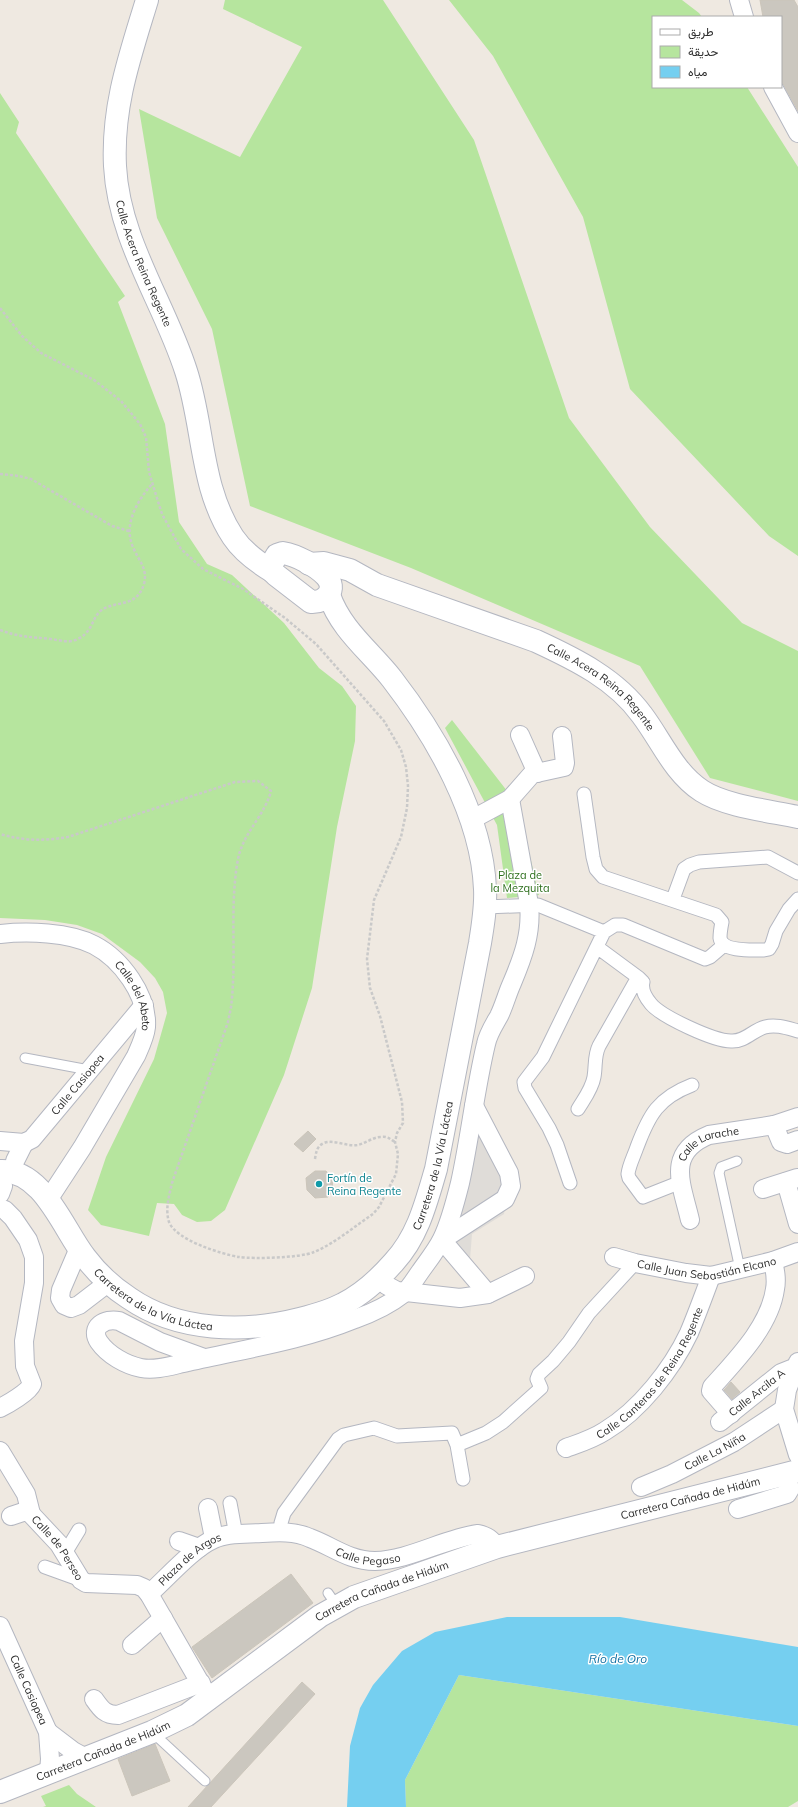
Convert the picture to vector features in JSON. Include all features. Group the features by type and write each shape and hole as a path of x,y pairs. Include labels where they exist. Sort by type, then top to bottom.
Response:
{"street":[{"name":"Calle Acera Reina Regente","path":"147,0 122,83 116,111 115,160 118,194 124,222 133,248 186,370 192,392 208,480 225,521 233,536 244,550 257,562 277,562"},
{"path":"774,88 798,133"},
{"path":"288,554 309,564 327,577 330,583 324,596 276,575 277,562 288,554"},
{"name":"Calle Acera Reina Regente","path":"309,564 324,563 350,570 377,585 536,642 593,669 613,685 641,713 674,763 691,783 703,792 716,798 798,817"},
{"name":"Calle Acera Reina Regente","path":"324,596 354,583 377,585"},
{"name":"Carretera de la Vía Láctea","path":"5,1178 19,1174 34,1183 56,1209 79,1248 98,1272 130,1299 156,1313 200,1324 237,1328 278,1324 315,1315 343,1304 362,1292 395,1262 418,1226 436,1169 480,943 485,907 485,888 480,855 471,820 449,767 413,707 376,661 346,629 324,596"},
{"path":"520,735 537,773"},
{"path":"471,820 510,799 527,778 537,773 564,767 565,763 562,736"},
{"path":"584,794 593,857 596,869 603,877 673,899 719,917 722,922 720,939 729,948 764,950 769,948 772,944 776,931 790,909 798,900"},
{"path":"204,1358 160,1342 119,1321 111,1319 104,1321 98,1326 96,1334 98,1341 114,1357 143,1369 159,1368 204,1358 238,1350 282,1343 326,1331 368,1314 392,1302 405,1292 442,1240 460,1185 486,1041 499,1015 525,952 531,919 510,799"},
{"path":"673,899 684,869 699,862 768,857 798,873"},
{"path":"485,907 529,904 538,905 604,932"},
{"path":"570,1183 557,1145 525,1088 524,1082 543,1057 604,932 615,924 623,925 705,959 710,957 724,944"},
{"name":"Calle del Abeto","path":"0,934 19,932 45,933 94,945 114,960 127,975 144,1006 146,1028 136,1056 82,1148 48,1200"},
{"path":"597,947 643,982 642,990 651,1004 661,1012 714,1038 731,1042 739,1040 764,1027 776,1026 798,1031"},
{"path":"578,1109 594,1078 595,1054 637,979 639,978"},
{"name":"Calle Casiopea","path":"24,1143 32,1139 144,1006"},
{"path":"681,1182 643,1197 628,1178 628,1174 646,1125 653,1111 664,1099 677,1091 692,1085"},
{"path":"442,1240 505,1199 511,1186 509,1173 474,1106"},
{"name":"Calle Larache","path":"690,1220 681,1182 680,1171 681,1159 688,1148 699,1139 709,1135 774,1125 798,1117"},
{"path":"774,1125 781,1142 787,1144 798,1140"},
{"path":"0,1141 24,1143 5,1178"},
{"path":"763,1189 792,1180 798,1224"},
{"path":"0,1208 5,1210 13,1218 28,1240 34,1257 34,1283 24,1341 26,1366 32,1384 31,1387 17,1398 0,1408"},
{"path":"442,1240 488,1294"},
{"path":"79,1248 66,1279 83,1290 88,1298 108,1282"},
{"name":"Calle Juan Sebastián Elcano","path":"614,1257 635,1263 711,1276 773,1261 798,1252"},
{"name":"Calle Arcila A","path":"773,1261 776,1274 775,1288 766,1315 749,1344 712,1387 711,1391 725,1418 781,1373 796,1366"},
{"path":"457,1444 486,1433 498,1425 541,1388 538,1380 539,1374 553,1361 589,1313 635,1263"},
{"path":"379,1278 386,1285 405,1292 460,1298 488,1294 525,1276"},
{"name":"Calle Canteras de Reina Regente","path":"566,1448 587,1441 606,1431 643,1399 661,1378 676,1356 689,1332 711,1276"},
{"path":"237,1328 238,1350"},
{"path":"796,1366 784,1401 784,1409 798,1455"},
{"name":"Calle La Niña","path":"641,1487 672,1474 734,1442 784,1409"},
{"path":"280,1532 284,1513 338,1439 344,1435 374,1428 397,1436 449,1433 453,1435 457,1444 463,1480"},
{"path":"0,1451 26,1494 31,1514"},
{"path":"738,1509 787,1494 790,1489 792,1472"},
{"name":"Carretera Cañada de Hidúm","path":"0,1792 152,1732 187,1715 205,1692 298,1632 332,1599 354,1597 497,1547 792,1472"},
{"path":"230,1503 236,1534"},
{"path":"208,1508 214,1538"},
{"name":"Calle de Perseo","path":"11,1516 26,1511 31,1514 59,1544 81,1580 86,1583 137,1585 144,1588 149,1594"},
{"path":"65,1553 79,1530"},
{"name":"Calle Pegaso","path":"236,1534 280,1532 297,1534 309,1537 335,1551 375,1561 403,1555 478,1534 486,1536 492,1540 497,1547"},
{"name":"Plaza de Argos","path":"149,1594 199,1548 214,1538 236,1534"},
{"path":"179,1541 199,1548"},
{"path":"45,1567 81,1580"},
{"path":"94,1699 103,1711 110,1715 118,1715 205,1692 149,1594"},
{"path":"132,1644 163,1618"},
{"name":"Calle Casiopea","path":"0,1626 48,1732 50,1759 49,1773"},
{"name":"Calle Casiopea","path":"48,1732 73,1751 86,1758"}],"lane":[{"path":"25,1058 89,1070"},
{"path":"737,1161 721,1167 720,1173 740,1269"},
{"path":"152,1732 205,1781"}],"path":[{"path":"0,308 22,336 41,354 94,380 112,394 140,424 146,437 149,472 162,514 181,549 203,569 242,589 286,618 316,644 360,690 384,721 401,750 406,767 408,786 407,808 401,837 374,900 367,959 370,988 380,1016 402,1102 403,1123 397,1132 395,1142 398,1154 396,1174 379,1207 373,1214 315,1252 293,1257 240,1257 216,1251 181,1234 170,1223 166,1208 172,1183 228,1022 232,994 234,889 238,858 248,832 268,803 271,791 258,781 235,782 68,837 40,840 22,839 0,834"},
{"path":"0,474 31,479 106,523 119,529 130,531"},
{"path":"0,630 19,637 73,641 85,634 96,615 102,611 131,601 141,590 145,575 144,567 133,548 130,531 135,509 140,499 152,483"},
{"path":"315,1158 317,1148 322,1144 329,1142 358,1145 380,1137 387,1137 395,1142"}],"green space":[{"path":"225,0 383,0 474,140 569,418 650,527 742,623 798,651 798,801 710,778 640,666 411,568 250,506 212,329 157,218 139,109 240,157 302,47 223,9"},
{"path":"449,0 682,0 701,16 652,16 652,88 748,88 798,167 798,556 769,536 630,389 583,217 493,56"},
{"path":"0,93 19,122 16,133 125,296 118,302 165,424 179,522 207,564 232,575 284,623 319,668 342,686 356,706 355,741 337,827 312,988 284,1075 225,1210 211,1221 197,1222 182,1215 174,1204 157,1203 149,1236 101,1225 88,1210 106,1157 154,1059 167,1013 163,992 155,978 140,962 102,934 77,925 45,920 0,918"},
{"name":"Plaza de la Mezquita","path":"452,720 518,805 539,895 507,898 497,825 445,728"},
{"path":"459,1675 798,1726 798,1801 788,1807 406,1807 405,1780"},
{"path":"69,1785 77,1794 96,1807 43,1807 46,1806 41,1796"}],"shaded area":[{"path":"474,1106 509,1173 504,1214 472,1234 469,1272 442,1240"}],"water":[{"name":"Río de Oro","path":"507,1617 620,1617 798,1647 798,1726 459,1675 405,1780 406,1807 347,1807 350,1746 360,1708 373,1685 402,1651 435,1632"}],"building":[{"path":"760,0 794,0 798,7 798,111 782,82 782,16 763,16"},
{"path":"308,1131 316,1139 303,1152 294,1144"},
{"name":"Fortín de Reina Regente","path":"315,1171 326,1171 332,1179 333,1191 328,1197 315,1198 307,1190 306,1178"},
{"path":"731,1382 740,1392 732,1399 724,1390"},
{"path":"291,1574 313,1603 212,1678 192,1647"},
{"path":"302,1682 315,1694 211,1807 188,1807"},
{"path":"155,1744 170,1781 132,1796 118,1759"}],"place":[{"name":"Fortín de Reina Regente","path":"319,1184"}]}
